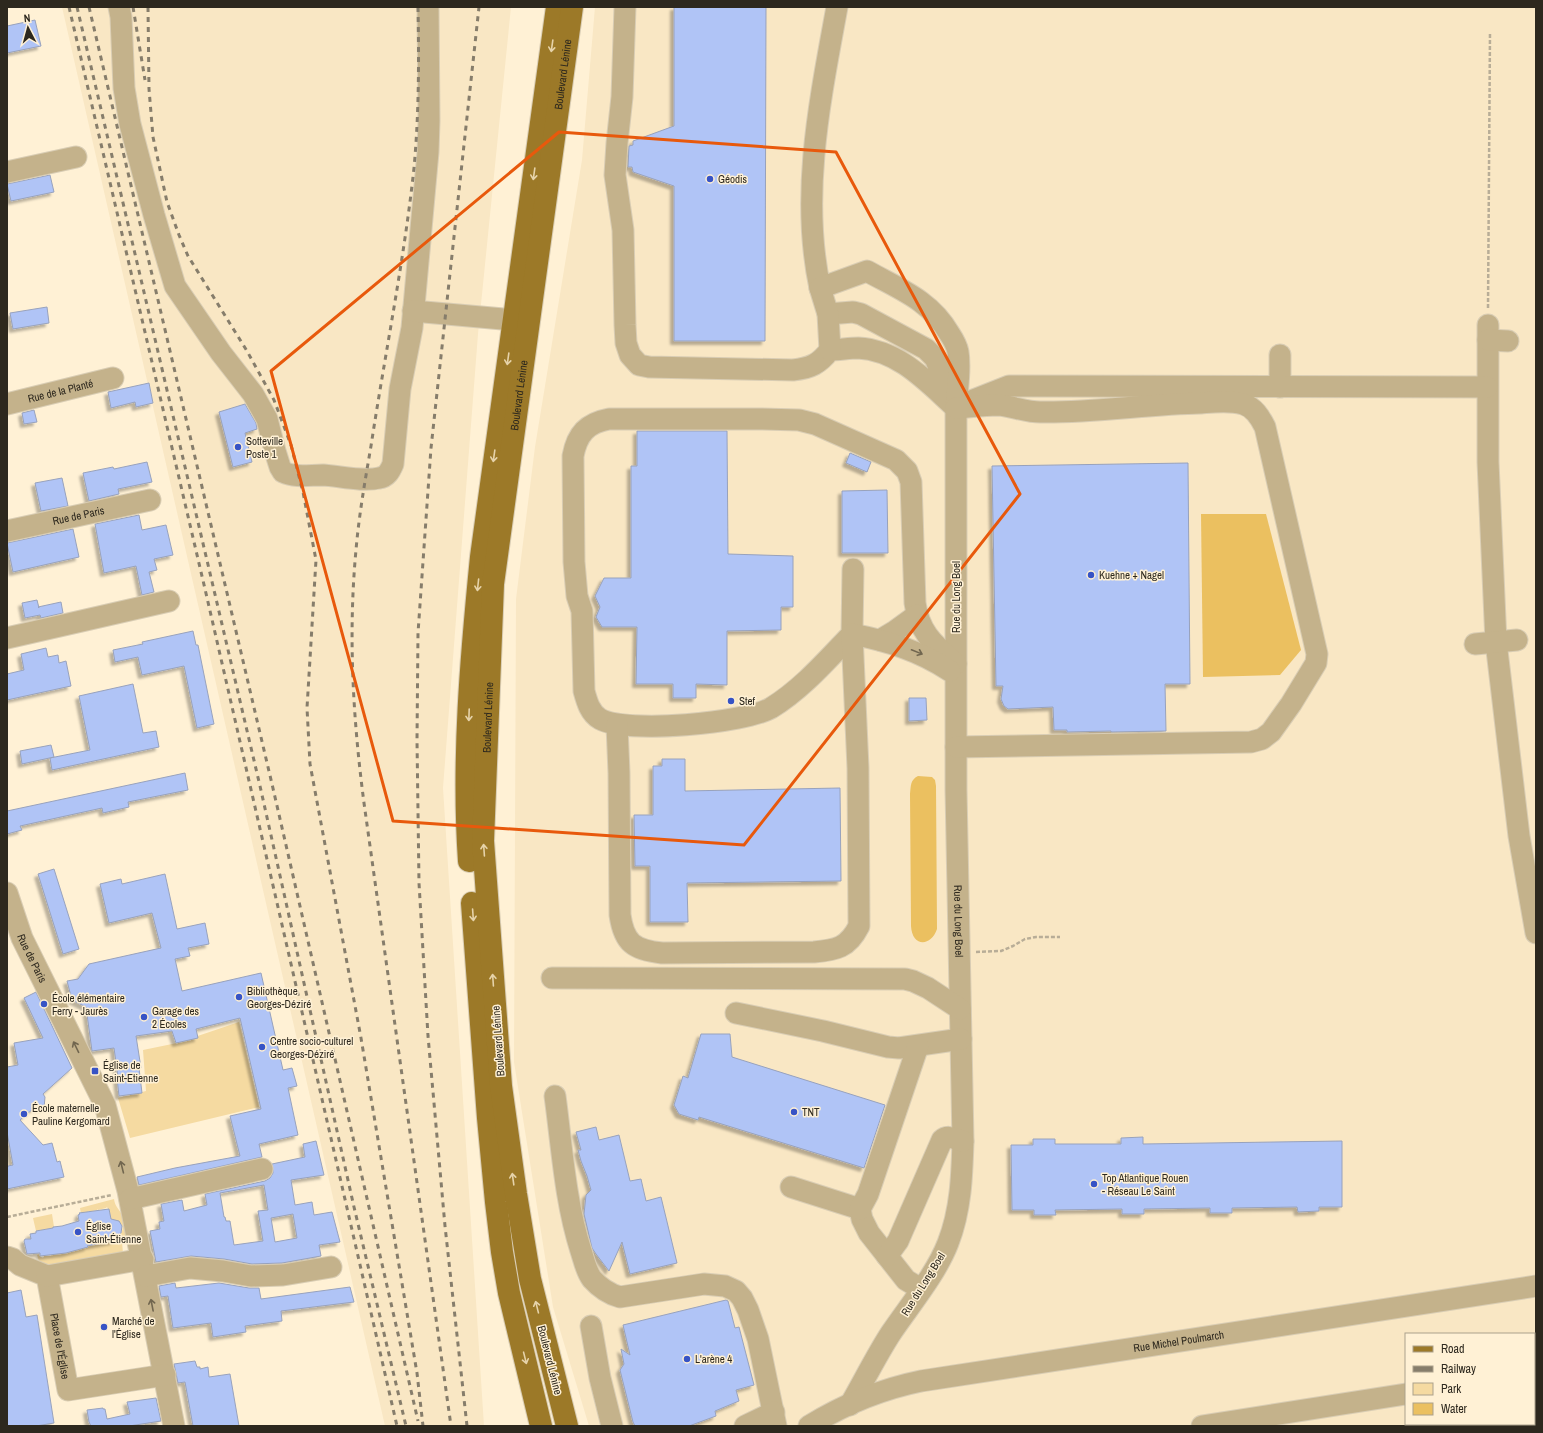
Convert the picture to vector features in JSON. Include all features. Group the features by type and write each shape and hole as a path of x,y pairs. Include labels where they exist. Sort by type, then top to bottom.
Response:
{"main road":[{"name":"Boulevard Lénine","path":"541,1426 509,1293 496,1202 468,844 468,783 469,711 474,631 482,550 557,7"},
{"name":"Boulevard Lénine","path":"567,1426 530,1279 516,1194 501,1086 483,841 493,584 572,7"}],"street":[{"path":"119,7 124,88 130,124 154,215 175,286 221,353 253,394 267,419 275,451 283,472 300,476 322,475 373,479 386,476 390,472 393,464 400,389 413,311 430,121 428,7"},
{"path":"625,7 622,97 617,143 616,174 623,230 626,343 630,355 639,364 650,367 793,370 813,366 821,361 830,350 828,314 814,263 812,235 812,167 819,100 837,7"},
{"path":"7,172 76,157"},
{"name":"Rue du Long Boel","path":"820,288 867,271 922,302 934,311 953,339 958,351 959,368 956,408 956,747 963,1141 962,1184 957,1214 941,1258 890,1335 850,1405"},
{"path":"413,311 514,320"},
{"path":"828,314 853,312 861,314 926,349 935,358 956,408"},
{"path":"1508,341 1488,333 1488,470 1496,642 1518,758 1519,836 1536,933"},
{"path":"830,350 857,348 868,349 897,359 908,366 956,408 999,405 1040,412 1082,411 1190,403 1235,402 1244,404 1253,410 1265,427 1317,654 1316,664 1291,704 1271,732 1262,739 1251,742 956,747"},
{"path":"1280,355 1280,386"},
{"name":"Rue de la Planté","path":"7,404 113,378"},
{"path":"956,408 1009,386 1487,387"},
{"path":"852,634 792,694 770,709 744,717 682,726 657,727 617,724 601,720 592,713 587,704 584,691 582,611 577,596 574,562 573,456 575,444 581,433 590,425 598,421 609,419 799,420 815,424 896,460 906,471 911,482 918,621 927,635 956,669"},
{"name":"Rue de Paris","path":"7,531 150,500"},
{"path":"617,724 620,774 620,915 622,930 628,939 636,946 647,951 662,953 814,952 841,947 849,942 859,926 858,768 852,634 853,569"},
{"path":"7,638 170,602"},
{"path":"880,640 917,615"},
{"path":"852,634 880,640 921,654 956,669"},
{"path":"1475,644 1517,640"},
{"name":"Rue de Paris","path":"7,893 22,938 105,1105 122,1197 143,1261 174,1426"},
{"path":"552,978 905,979 913,980 928,988 960,1009"},
{"path":"736,1013 823,1031 888,1047 899,1048 918,1046 961,1039"},
{"path":"918,1046 868,1194 860,1209 862,1219 869,1233 906,1280 921,1289"},
{"path":"555,1096 576,1236 587,1270 593,1280 609,1294 620,1297 704,1284 725,1286 736,1291 742,1298 748,1310 758,1339 775,1419 745,1426"},
{"path":"887,1256 898,1240 942,1140 945,1137 949,1137 963,1141"},
{"path":"122,1197 262,1169"},
{"path":"791,1187 860,1209"},
{"path":"7,1257 13,1259 20,1265 47,1276 143,1261 251,1276 283,1275 331,1267"},
{"name":"Place de l'Église","path":"47,1276 68,1390 165,1375"},
{"name":"Rue Michel Poulmarch","path":"821,1422 850,1405 901,1385 920,1381 1536,1286"},
{"path":"591,1326 600,1378 612,1426"},
{"path":"1202,1426 1405,1394"}],"path":[{"path":"1488,333 1490,32"},
{"path":"959,953 1000,951 1025,939 1036,937 1060,937"},
{"path":"7,1217 122,1197"}],"highlighted area":[{"path":"559,132 836,152 1020,494 744,845 393,821 271,371"}],"shaded area":[{"path":"62,7 511,7 478,334 443,788 484,1426 385,1426"},
{"path":"595,7 1536,7 1536,1426 589,1426 553,1307 514,1062 516,599 535,447 582,160"}],"green space":[{"path":"239,1022 259,1107 130,1138 118,1098 146,1091 143,1050 177,1043"},
{"path":"114,1199 124,1221 126,1236 124,1237 120,1235 123,1228 121,1223 110,1219 109,1209 107,1207 81,1214 80,1208"},
{"path":"52,1214 54,1227 36,1231 33,1218"},
{"path":"118,1236 122,1242 123,1253 50,1266 40,1264 37,1255 41,1254 41,1257 43,1258 44,1256 51,1256 58,1253 60,1254 60,1252 78,1250 78,1248 87,1248 87,1245 95,1245 95,1243 114,1240"}],"water":[{"path":"1201,514 1266,514 1301,650 1280,675 1203,677"},
{"path":"918,776 932,777 935,780 936,786 937,929 931,939 922,942 915,938 912,933 911,926 910,794 912,781"}],"building":[{"name":"Géodis","path":"674,7 766,7 765,341 674,341 674,186 633,172 632,167 628,167 629,146 633,145 633,141 674,126"},
{"path":"35,20 41,46 7,53 7,26"},
{"path":"50,175 54,192 11,201 7,184"},
{"path":"47,307 49,323 13,329 10,313"},
{"path":"149,383 153,403 136,407 135,402 111,408 108,392"},
{"name":"Sotteville Poste 1","path":"245,404 256,423 257,429 245,433 252,462 233,467 219,412"},
{"path":"34,410 37,422 24,424 22,413"},
{"path":"637,431 727,431 728,554 793,556 793,607 781,607 781,630 727,631 727,685 696,684 696,698 673,698 673,684 636,684 637,627 602,627 596,617 600,607 595,596 604,578 631,578 631,466 637,466"},
{"path":"850,453 871,462 867,472 846,463"},
{"path":"147,462 152,482 118,489 119,494 89,501 83,473 113,467 114,469"},
{"name":"Kuehne + Nagel","path":"1188,463 1190,684 1165,684 1166,731 1067,732 1067,730 1054,730 1053,707 1008,709 1004,706 1001,699 1003,686 996,686 992,466"},
{"path":"62,478 68,506 41,511 35,483"},
{"path":"887,490 888,553 842,553 842,491"},
{"path":"139,515 142,530 166,525 173,555 154,559 157,570 149,572 154,592 142,595 136,566 104,573 95,524"},
{"path":"73,529 79,557 13,572 7,543"},
{"path":"37,600 39,607 61,602 63,613 41,618 40,615 25,618 22,603"},
{"path":"193,631 196,645 198,645 214,724 197,728 184,666 142,675 138,657 115,662 113,650"},
{"path":"46,648 48,657 58,655 59,663 66,661 71,686 7,700 7,674 24,670 21,654"},
{"path":"133,684 143,733 156,731 159,747 52,770 50,758 90,750 79,696"},
{"path":"909,698 926,698 927,720 909,721"},
{"path":"51,745 54,757 22,764 20,751"},
{"path":"662,759 685,759 685,791 840,788 841,881 687,883 688,922 650,922 650,866 635,866 634,815 653,815 653,766 662,766"},
{"path":"185,773 188,790 128,802 129,807 103,813 102,808 20,826 22,830 7,834 7,811"},
{"path":"54,869 79,949 63,954 38,874"},
{"path":"165,874 177,929 205,923 209,944 188,948 190,956 175,959 182,991 261,973 283,1070 292,1068 297,1086 288,1088 298,1135 259,1144 262,1157 139,1185 137,1177 175,1168 240,1156 230,1116 261,1109 240,1018 196,1029 198,1038 176,1043 172,1031 136,1036 141,1068 139,1068 142,1093 119,1096 114,1048 92,1051 86,1007 72,1000 67,981 78,979 89,964 161,948 152,913 109,923 100,884 121,879 122,884"},
{"path":"36,992 72,1068 43,1094 45,1097 44,1108 34,1108 20,1120 43,1145 52,1143 57,1162 60,1161 64,1177 7,1189 7,1168 8,1166 13,1165 7,1132 7,1067 18,1065 14,1043 43,1038 24,998"},
{"path":"701,1034 730,1034 732,1057 885,1105 864,1168 699,1117 698,1120 679,1114 674,1105 683,1076 688,1078"},
{"path":"596,1127 599,1140 619,1135 630,1181 641,1179 646,1201 661,1197 677,1263 630,1274 622,1242 609,1271 592,1248 584,1214 586,1195 591,1190 578,1150 581,1150 576,1132"},
{"path":"1143,1137 1143,1144 1342,1141 1342,1207 1319,1207 1319,1211 1298,1212 1297,1207 1232,1208 1232,1213 1210,1213 1210,1208 1144,1209 1144,1214 1122,1214 1122,1209 1055,1210 1056,1215 1034,1215 1034,1210 1012,1210 1011,1145 1033,1145 1033,1139 1055,1139 1055,1144 1121,1144 1121,1138"},
{"path":"316,1141 324,1175 291,1180 295,1205 312,1202 314,1215 332,1212 340,1242 319,1245 321,1256 282,1263 252,1264 224,1259 191,1256 156,1262 150,1231 160,1229 159,1222 164,1221 161,1204 182,1200 184,1211 207,1205 205,1194 265,1181 270,1178 273,1173 272,1164 305,1157 303,1144","holes":["264,1185 268,1210 258,1211 263,1241 234,1245 230,1221 226,1221 224,1217 220,1193","293,1214 297,1238 275,1242 271,1218"]},
{"name":"Église Saint-Étienne","path":"109,1209 111,1219 119,1221 122,1226 121,1233 113,1241 87,1246 88,1247 66,1253 40,1256 40,1253 27,1254 24,1241 25,1239 31,1239 30,1234 36,1233 36,1231 79,1221 79,1213"},
{"path":"175,1283 176,1288 219,1283 249,1288 259,1288 261,1299 350,1287 354,1302 281,1311 282,1321 245,1326 246,1332 213,1337 211,1323 173,1328 168,1296 161,1297 159,1286"},
{"path":"21,1290 26,1317 37,1315 54,1423 36,1426 7,1426 7,1293"},
{"name":"L'arène 4","path":"726,1300 728,1301 735,1328 739,1327 754,1385 736,1390 739,1401 715,1411 716,1416 689,1426 635,1426 620,1370 624,1364 621,1349 630,1355 623,1325"},
{"path":"195,1361 197,1367 200,1367 200,1369 208,1367 209,1377 230,1374 239,1426 193,1426 185,1382 178,1383 174,1364"},
{"path":"156,1398 161,1421 129,1426 91,1426 89,1422 87,1410 103,1408 105,1409 107,1419 130,1414 127,1402"}],"railway":[{"path":"69,7 205,589 397,1426"},
{"path":"77,7 260,786 354,1207 406,1426"},
{"path":"89,7 272,784 418,1421"},
{"path":"133,7 145,80"},
{"path":"148,7 149,89 153,137 167,202 188,256 247,351 274,400 291,445 303,492 316,560 307,708 310,764 361,1038 417,1373 423,1426"},
{"path":"418,7 418,88 414,168 400,273 364,485 356,550 352,614 352,645 357,740 364,803 451,1426"},
{"path":"467,1426 445,1226 428,1036 419,883 417,740 418,633 431,448 479,7"}],"place":[{"name":"Géodis","path":"710,179"},
{"name":"Sotteville Poste 1","path":"238,447"},
{"name":"Kuehne + Nagel","path":"1091,575"},
{"name":"Stef","path":"731,701"},
{"name":"Bibliothèque Georges-Déziré","path":"239,997"},
{"name":"École élémentaire Ferry - Jaurès","path":"44,1004"},
{"name":"Garage des 2 Écoles","path":"144,1017"},
{"name":"Centre socio-culturel Georges-Déziré","path":"262,1047"},
{"name":"Église de Saint-Etienne","path":"95,1071"},
{"name":"TNT","path":"794,1112"},
{"name":"École maternelle Pauline Kergomard","path":"24,1114"},
{"name":"Top Atlantique Rouen - Réseau Le Saint","path":"1094,1184"},
{"name":"Église Saint-Étienne","path":"78,1232"},
{"name":"Marché de l'Église","path":"104,1327"},
{"name":"L'arène 4","path":"687,1359"}]}
